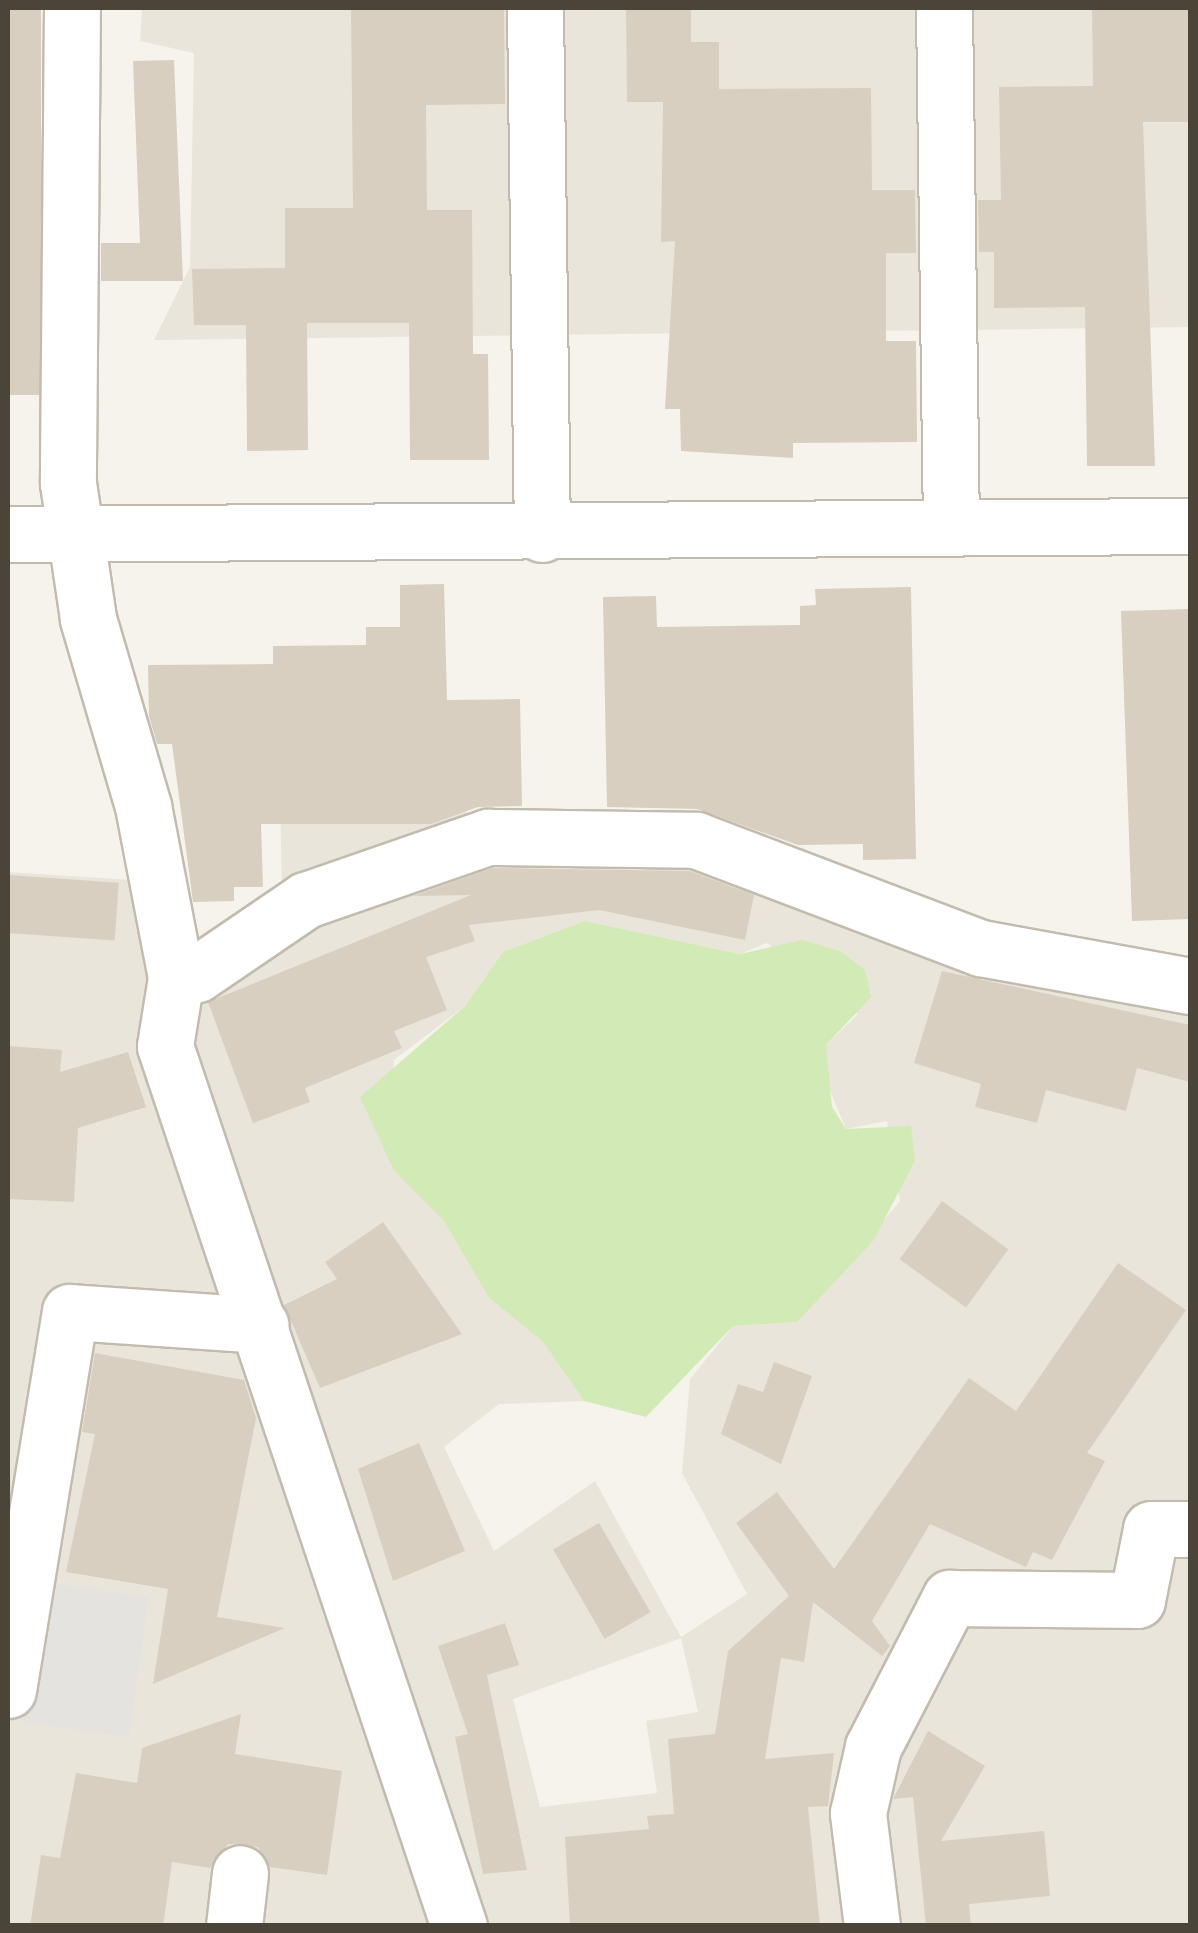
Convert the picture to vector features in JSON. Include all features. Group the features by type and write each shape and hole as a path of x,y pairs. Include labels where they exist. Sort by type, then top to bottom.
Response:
{"street":[{"path":"72,8 68,483 88,619 143,806 176,978 166,1046 459,1926"},
{"path":"535,8 542,534"},
{"path":"944,8 951,527"},
{"path":"8,534 542,534 1190,526"},
{"path":"176,978 198,974 306,900 488,836 696,840 982,948 1190,986"},
{"path":"8,1690 70,1312 261,1326"},
{"path":"872,1926 858,1813 869,1763 909,1665 950,1598 1138,1600 1152,1530 1190,1530"}],"shaded area":[{"path":"142,8 1190,8 1190,327 154,340 190,267 194,53 140,41"},
{"path":"462,728 467,821 695,821 990,932 1190,967 1190,1925 8,1925 8,872 164,882 188,958 282,895 279,734","holes":["585,921 740,954 767,943 858,1014 826,1045 826,1081 846,1129 887,1121 900,1201 797,1322 733,1326 690,1379 682,1473 747,1594 681,1637 595,1481 494,1551 444,1447 499,1404 584,1401 543,1342 489,1298 443,1220 394,1171 394,1060 465,1006 503,952","681,1638 698,1712 646,1721 657,1793 540,1807 513,1699"]},
{"path":"40,1582 149,1597 129,1737 20,1722"}],"green space":[{"path":"585,921 740,954 802,940 840,951 865,970 871,997 826,1045 832,1107 846,1129 911,1126 915,1161 873,1241 797,1322 733,1326 646,1417 584,1401 543,1342 489,1298 443,1220 394,1171 360,1097 465,1006 503,952"}],"building":[{"path":"8,8 41,8 41,395 8,395"},
{"path":"351,8 504,8 505,104 426,105 427,210 472,210 473,354 488,354 489,460 410,460 409,323 307,323 308,450 247,451 246,325 194,325 192,269 285,268 285,208 353,208"},
{"path":"626,8 691,8 691,42 719,42 719,89 871,88 872,190 915,190 916,253 886,253 886,341 916,341 917,442 793,443 793,458 681,451 680,409 665,409 675,241 661,242 663,102 627,102"},
{"path":"1092,8 1190,8 1190,122 1143,122 1155,466 1087,466 1085,307 994,308 994,252 979,252 978,200 1001,200 999,87 1093,86"},
{"path":"174,60 183,281 101,281 101,243 140,243 133,61"},
{"path":"444,584 447,700 520,699 522,806 478,807 431,824 261,824 263,887 234,887 234,901 193,902 172,744 157,744 149,716 148,665 273,664 273,646 366,645 366,627 400,627 400,585"},
{"path":"911,587 916,859 863,860 863,844 798,845 697,809 607,807 603,597 656,596 657,627 800,625 800,606 816,605 815,589"},
{"path":"1190,609 1190,919 1132,921 1121,611"},
{"path":"493,868 690,871 754,895 745,940 599,910 469,925 475,941 426,957 447,1010 394,1031 402,1048 305,1088 310,1102 253,1123 208,1002 471,895 413,896"},
{"path":"8,875 119,883 115,941 8,933"},
{"path":"942,971 1190,1025 1190,1082 1137,1068 1126,1111 1046,1090 1037,1123 975,1107 981,1084 914,1063"},
{"path":"8,1046 62,1050 60,1072 128,1052 146,1107 78,1128 74,1202 8,1199"},
{"path":"942,1201 1008,1249 966,1307 900,1259"},
{"path":"383,1222 462,1334 320,1388 284,1305 337,1279 325,1262"},
{"path":"1118,1263 1186,1310 1087,1453 1105,1461 1052,1560 1033,1552 1026,1567 930,1524 872,1621 890,1646 882,1656 813,1602 804,1662 781,1658 765,1759 834,1753 828,1806 808,1807 820,1926 570,1926 565,1837 649,1829 647,1816 674,1814 668,1739 715,1734 728,1651 789,1596 736,1523 777,1492 834,1569 969,1378 1016,1411"},
{"path":"95,1353 244,1380 256,1418 217,1617 285,1628 153,1684 168,1589 66,1572 95,1434 82,1432"},
{"path":"774,1362 812,1376 781,1464 721,1434 738,1384 763,1392"},
{"path":"419,1443 465,1551 393,1581 358,1469"},
{"path":"599,1523 650,1612 605,1639 553,1550"},
{"path":"505,1623 519,1665 487,1675 527,1870 483,1874 455,1737 468,1734 438,1646"},
{"path":"241,1714 235,1754 342,1771 327,1875 270,1867 258,1847 228,1844 210,1868 172,1862 163,1926 30,1926 41,1855 60,1858 76,1773 137,1783 142,1748"},
{"path":"928,1731 985,1766 941,1841 1044,1831 1050,1896 969,1904 971,1926 926,1926 913,1797 893,1799"}]}
